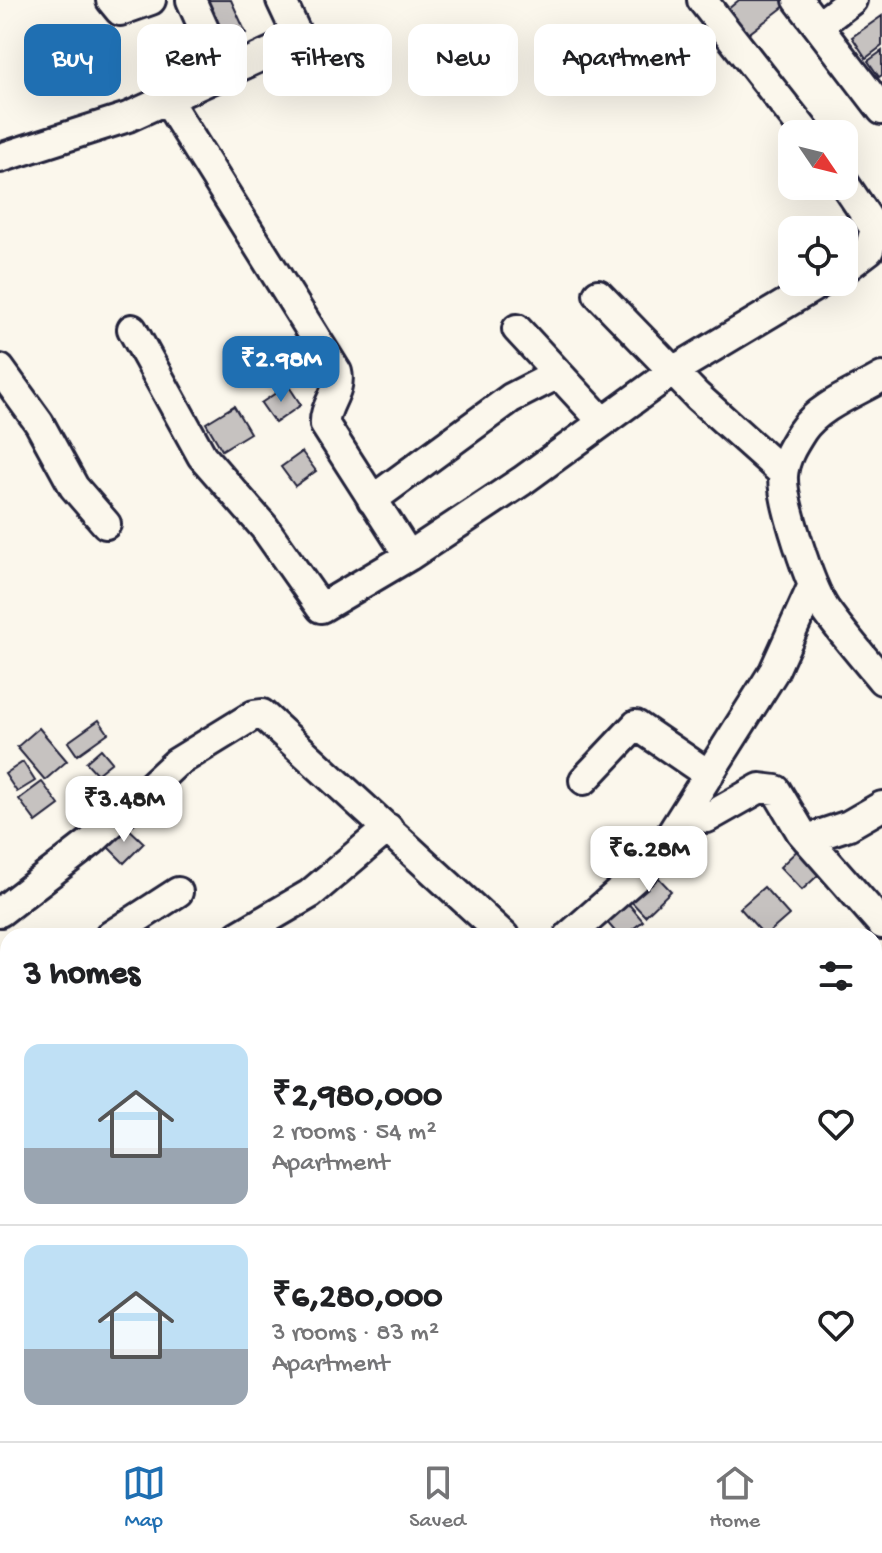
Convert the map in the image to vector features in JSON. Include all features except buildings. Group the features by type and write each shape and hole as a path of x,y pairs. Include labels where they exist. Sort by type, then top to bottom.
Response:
{"street":[{"path":"111,0 120,11 125,11 151,0"},
{"path":"247,63 291,43 295,30 281,0"},
{"path":"702,0 796,120"},
{"path":"798,0 882,110"},
{"path":"818,26 852,0"},
{"path":"195,1 204,24"},
{"path":"0,158 95,130 176,96"},
{"path":"167,100 337,372 339,380 324,416 325,425 409,556"},
{"path":"855,200 875,229 876,258"},
{"path":"598,294 673,371 783,473"},
{"path":"132,329 202,456 264,527 315,604 327,608 409,556 673,371 799,296"},
{"path":"517,329 603,422"},
{"path":"0,369 39,423 74,487 106,524"},
{"path":"372,500 511,398 558,374"},
{"path":"882,377 810,422 786,458 783,473 784,490 813,585 824,607 882,680"},
{"path":"578,928 643,871 687,810 774,671 813,585"},
{"path":"0,912 92,841 176,763 254,715 271,718 495,928"},
{"path":"584,780 636,725 709,775"},
{"path":"687,810 707,818 760,788 776,790 807,839 845,886 882,924"},
{"path":"807,839 849,825 882,806"},
{"path":"252,928 310,894 388,828"},
{"path":"122,928 178,892"}]}
